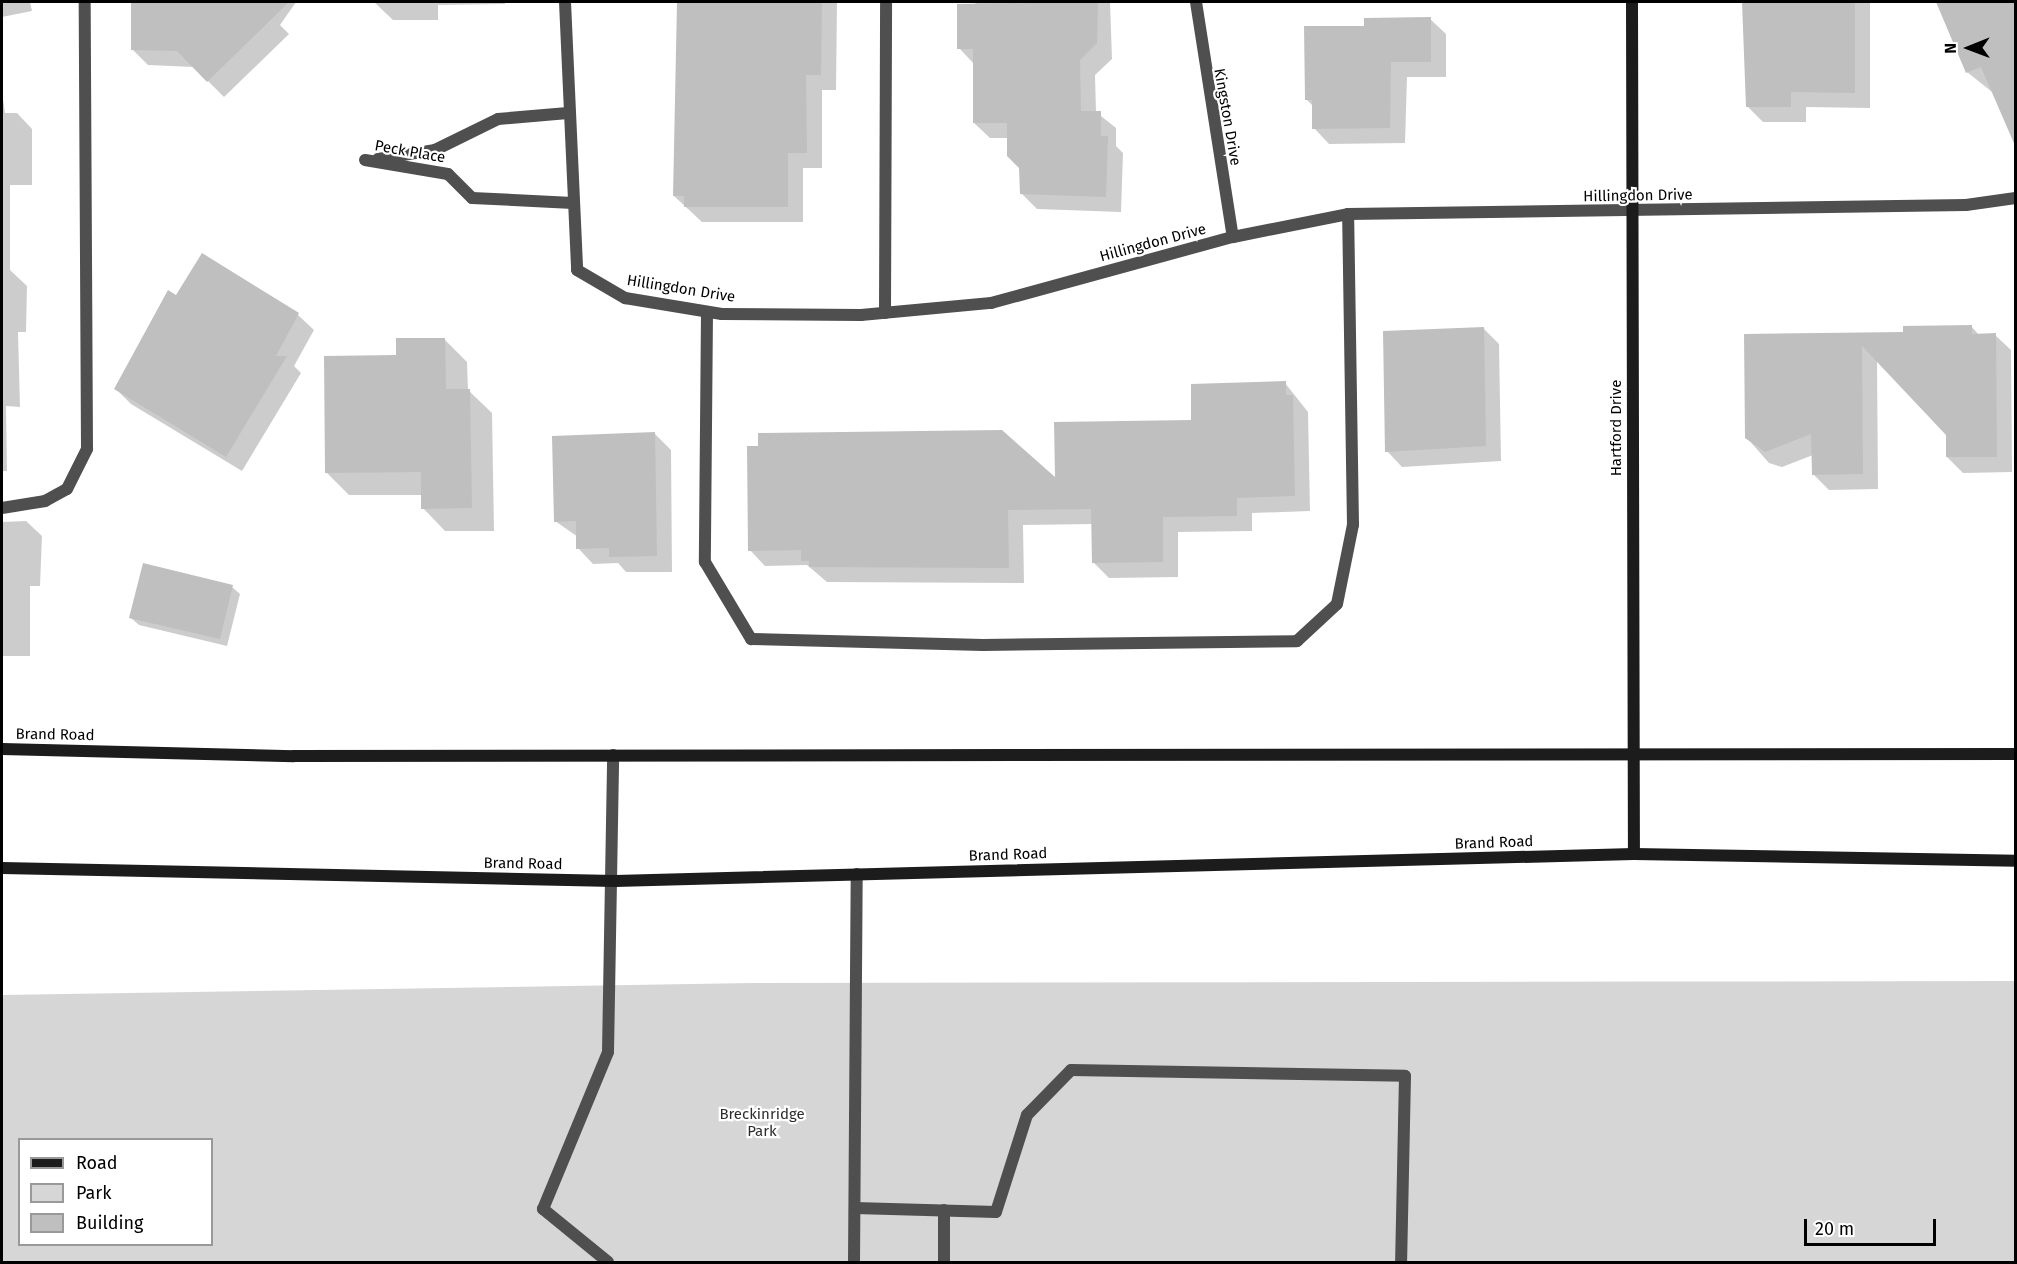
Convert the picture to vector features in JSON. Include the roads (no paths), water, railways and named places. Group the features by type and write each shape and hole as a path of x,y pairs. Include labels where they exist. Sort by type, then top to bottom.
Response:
{"main road":[{"name":"Hartford Drive","path":"1632,2 1634,854"},
{"name":"Brand Road","path":"2,749 294,756 1632,752 2016,754"},
{"name":"Brand Road","path":"2,868 615,881 1634,854 2016,861"}],"street":[{"path":"2,508 45,501 67,489 87,448 85,2"},
{"name":"Hillingdon Drive","path":"565,2 568,112 577,270 625,298 707,312 885,313 991,303 1233,237 1348,214 1631,212 1966,205 2016,198"},
{"path":"885,313 886,2"},
{"name":"Kingston Drive","path":"1196,2 1233,237"},
{"name":"Peck Place","path":"568,112 498,119 435,150 365,160 448,174 472,198 573,203"},
{"path":"707,312 705,562 751,639 983,645 1297,641 1337,604 1353,525 1348,214"},
{"path":"608,1263 543,1209 608,1052 615,881 613,755"},
{"path":"854,1263 857,874"},
{"path":"855,1208 996,1212 1027,1115 1071,1070 1406,1076 1401,1263"},
{"path":"944,1210 944,1263"}],"park label":[{"name":"Breckinridge Park","path":"762,1122"}]}
